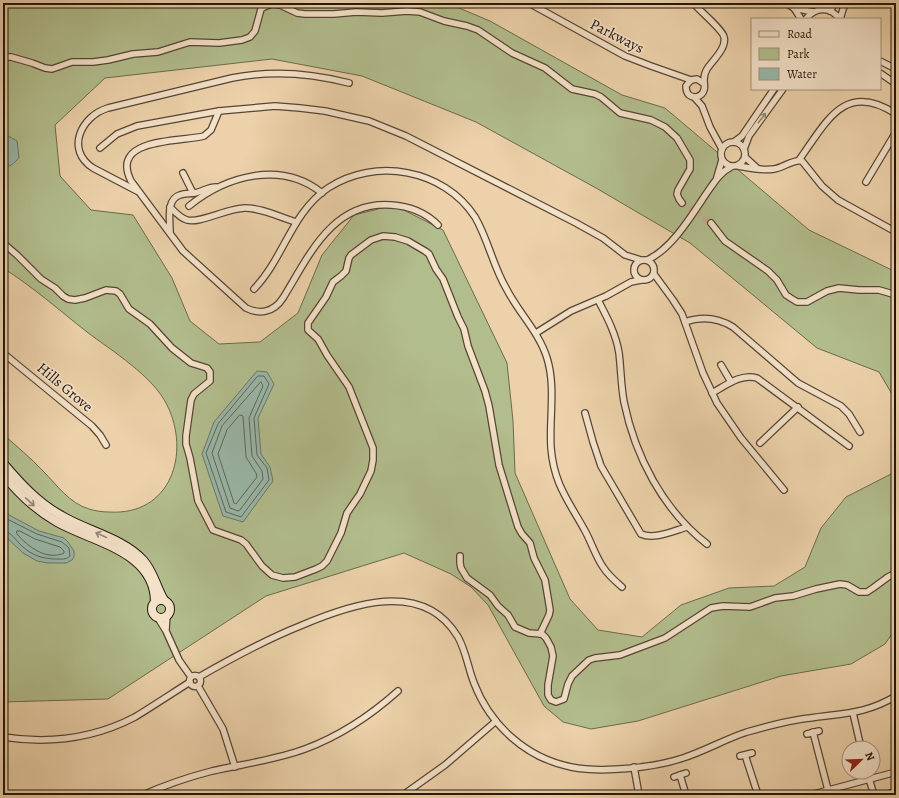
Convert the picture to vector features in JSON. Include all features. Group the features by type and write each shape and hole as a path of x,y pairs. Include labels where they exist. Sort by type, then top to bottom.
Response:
{"street":[{"name":"Parkways","path":"529,3 621,54 674,74 694,79"},
{"path":"693,3 722,32 724,38 723,46 707,70 703,83 703,108"},
{"path":"786,3 794,8 813,12"},
{"path":"830,11 835,3"},
{"path":"840,18 846,3"},
{"path":"3,57 10,57 52,69 72,62 93,62 133,54 158,52 190,42 219,43 242,40 250,37 255,31 261,9 264,6 272,4 297,13 305,14 356,12 382,13 406,11 420,12 444,21 478,30 512,54 552,72 572,89 595,94 601,97 620,113 651,120 665,127 677,138 690,160 690,169 678,190 679,199 682,203"},
{"path":"794,8 800,18"},
{"path":"807,18 813,12 821,9 830,11 836,14 839,18"},
{"path":"881,62 896,69"},
{"path":"686,88 688,82 707,70"},
{"path":"674,74 681,80 689,95 700,103 722,149 722,160 717,177"},
{"path":"881,74 896,84"},
{"path":"139,192 93,168 86,163 82,157 78,145 81,132 86,123 98,112 108,108 232,78 251,75 310,75 349,82"},
{"path":"694,79 703,83"},
{"path":"722,149 731,142 740,139 773,90"},
{"path":"738,166 744,161 744,149 749,136 782,90"},
{"path":"693,97 699,96 703,92"},
{"path":"629,283 637,264 661,252 669,245 717,177 723,171 731,167 738,166 768,170 799,160 831,117 838,110 847,105 857,102 872,102 882,105 896,114"},
{"path":"100,148 117,134 137,126 182,119 219,111 262,107 300,108 340,114 381,125 406,136 576,223 603,238 625,255 637,277 658,283 663,287"},
{"path":"219,111 210,130 204,136 151,143 138,149 131,156 127,164 128,172 131,181 189,257 241,305 250,311 261,312 272,309 280,303 320,239 335,223 354,211 380,205 401,206 424,214 438,225"},
{"path":"866,182 896,132"},
{"path":"715,135 741,145 744,149"},
{"path":"745,157 757,169"},
{"path":"722,160 731,167"},
{"path":"799,160 805,163 822,186 838,200 896,232"},
{"path":"254,289 273,266 296,222 310,203 336,184 369,172 387,171 413,174 445,188 465,205 476,219 504,284 520,313 536,334 543,348 550,371 552,387 551,445 553,462 558,480 569,505 585,529 602,566 622,587"},
{"path":"183,173 193,194"},
{"path":"189,206 202,196 219,187 244,178 258,176 280,175 300,179 312,185 322,193"},
{"path":"170,232 170,207 176,196 182,194 193,194 208,188 219,187"},
{"path":"170,207 183,219 191,221 230,210 244,208 260,210 296,222"},
{"path":"711,223 725,241 768,271 777,280 786,295 797,302 807,302 827,291 839,288 879,290 896,295"},
{"path":"3,243 41,279 68,299 75,300 85,298 106,290 116,291 120,294 129,309 150,324 172,348 191,363 207,368 210,372 210,381 194,394 191,400 186,436 186,444 198,501 214,530 241,540 267,570 272,574 283,578 295,577 316,569 327,561 341,532 347,513 360,494 371,470 373,460 373,448 350,387 327,355 318,339 308,330 308,323 326,297 333,282 346,271 351,255 371,240 383,236 395,237 408,241 426,251 443,279 464,329 467,343 487,398 496,451 508,495 519,529 530,544 534,558 545,580 550,610 540,634"},
{"path":"661,252 654,266 654,274 676,304 685,322 700,367 712,393 728,421 784,490"},
{"path":"625,255 644,260 654,266"},
{"path":"536,334 571,311 598,300 629,283 644,280 654,274"},
{"path":"598,300 609,321 615,338 619,353 624,401 638,448 660,492 674,513 706,544"},
{"path":"685,322 699,318 711,318 734,327 798,383 841,406 849,414 860,432"},
{"name":"Hills Grove","path":"3,353 92,426 106,445"},
{"path":"721,365 731,382"},
{"path":"712,393 745,376 756,378 798,407 849,446"},
{"path":"760,443 798,407"},
{"path":"585,413 593,442 602,466 641,534 646,536 657,535 687,527"},
{"path":"3,463 27,490 53,511 127,547 137,554 150,569 164,600 169,606 170,610 167,615 166,631"},
{"path":"3,474 27,500 50,518 66,527 122,552 132,558 144,570 154,592 155,602 152,606 152,611 166,631 176,655 193,686 198,686"},
{"path":"460,556 461,568 467,578 490,594 516,627 529,633 540,634 549,642 553,656 548,685 548,695 550,700 558,702 565,698 568,684 572,676 589,660 620,655 665,638 711,608 723,606 750,607 771,599 793,596 840,584 847,585 859,592 866,592 896,573"},
{"path":"155,602 158,600 164,600"},
{"path":"3,736 46,740 72,738 97,732 134,717 194,676 199,677 268,640 338,611 370,603 412,603 441,617 450,626 462,646 478,692 496,721 510,736 534,753 552,762 572,767 634,767 654,765 677,760 741,734 772,725 810,718 853,713 876,707 896,696"},
{"path":"158,618 164,618 167,615"},
{"path":"198,686 201,682 199,677"},
{"path":"198,686 223,729 235,767"},
{"path":"143,795 198,775 289,754 326,740 361,720 398,691"},
{"path":"853,713 859,740"},
{"path":"403,795 445,765 496,721"},
{"path":"813,732 828,790"},
{"path":"752,753 743,756 758,795"},
{"path":"634,767 638,795"},
{"path":"881,776 896,772"},
{"path":"680,775 686,795"},
{"path":"810,795 865,780"},
{"path":"869,780 874,795"},
{"path":"884,795 896,792"}],"green space":[{"path":"3,3 447,3 490,21 622,95 665,108 809,230 896,272 896,401 879,372 817,348 690,243 596,188 476,122 362,76 272,59 105,78 55,125 60,176 91,210 133,215 172,278 190,321 219,344 260,342 298,313 322,255 354,215 394,205 443,230 507,363 513,421 515,473 570,599 598,630 642,637 681,605 729,588 774,586 805,567 821,528 846,497 895,472 896,467 896,628 885,644 851,664 781,676 638,721 591,729 563,722 544,706 488,605 471,587 451,574 404,553 266,596 108,699 3,702 3,434 34,461 69,498 89,509 107,512 130,511 148,504 161,493 170,478 176,461 177,443 174,424 167,405 161,394 152,384 120,356 3,268"}],"water":[{"path":"3,133 17,141 19,158 12,165 8,166 3,166"},
{"path":"257,371 267,372 274,384 258,418 261,454 270,467 273,481 243,522 223,516 202,454 214,422"},
{"path":"3,507 9,515 39,531 64,538 74,551 74,557 72,560 66,563 48,563 37,561 23,553 3,534"}],"tunnel":[{"path":"682,203 711,223"}]}
